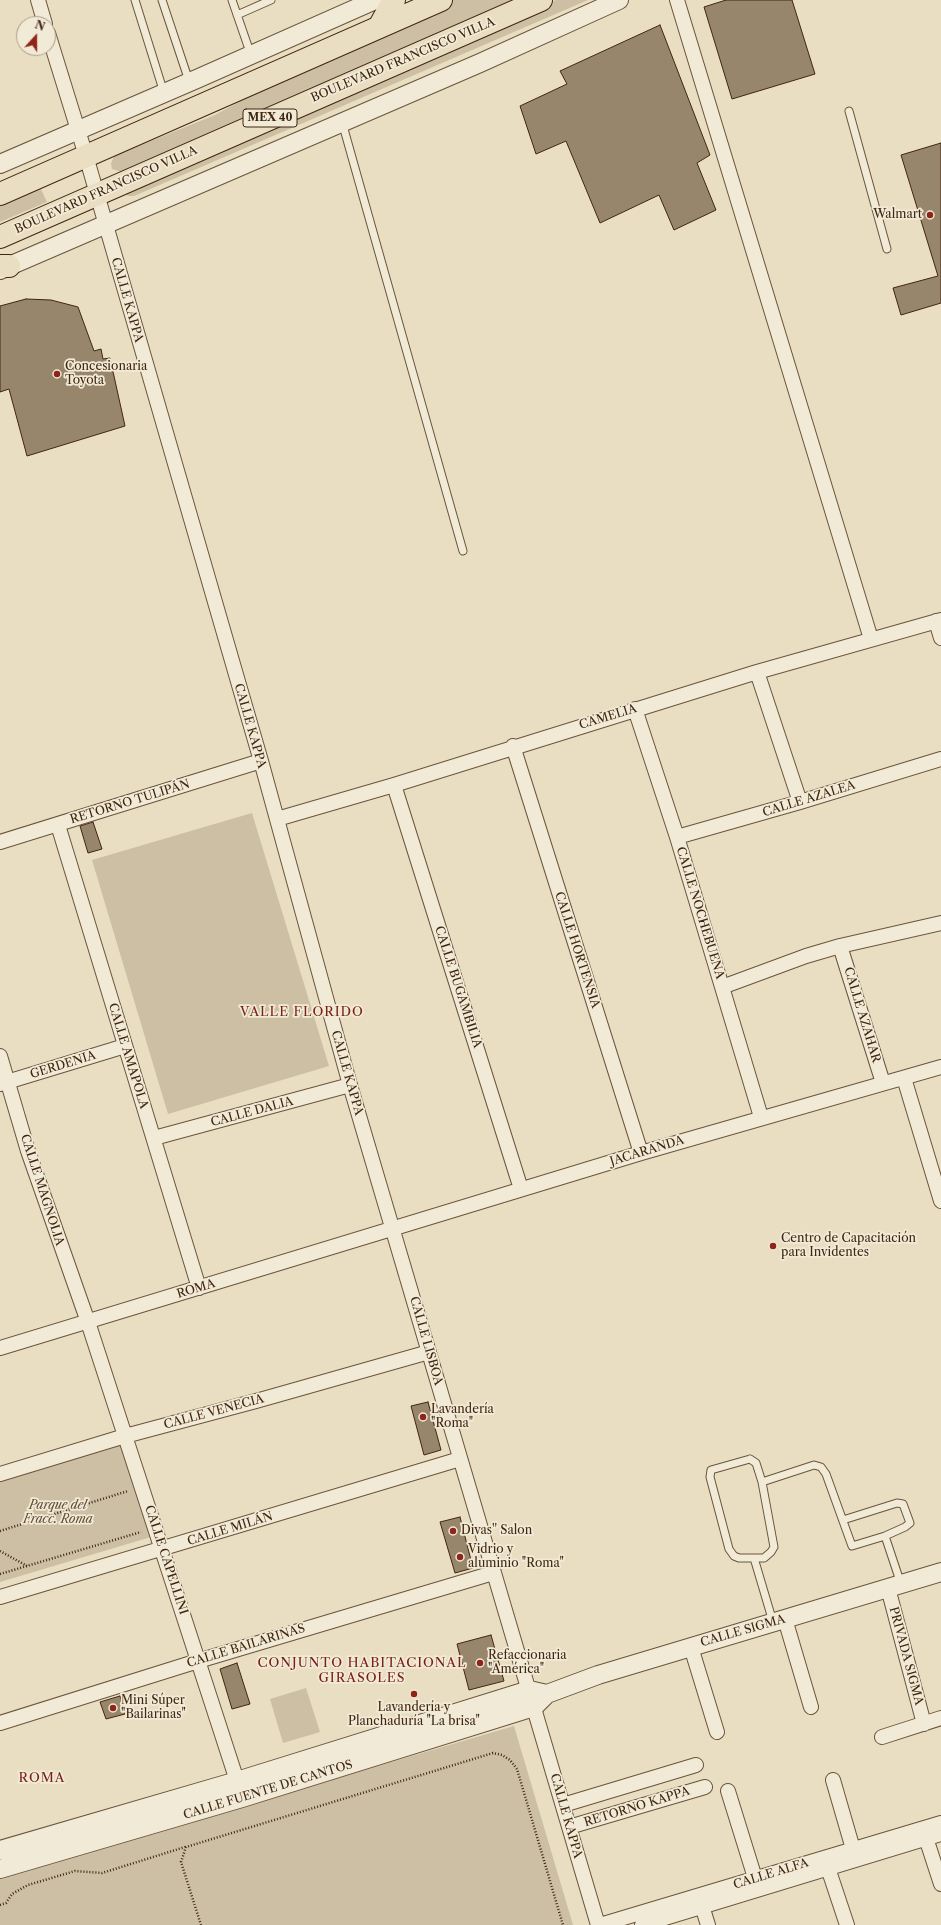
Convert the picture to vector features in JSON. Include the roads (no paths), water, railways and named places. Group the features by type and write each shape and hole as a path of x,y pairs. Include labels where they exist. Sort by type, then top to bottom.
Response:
{"main road":[{"path":"379,27 394,0"},
{"path":"0,194 441,0"},
{"name":"BOULEVARD FRANCISCO VILLA","path":"0,237 541,0"}],"street":[{"path":"38,0 43,16"},
{"path":"0,164 164,94 375,0"},
{"path":"3,267 105,225 480,63 619,0"},
{"path":"677,0 871,639"},
{"name":"CALLE KAPPA","path":"55,56 86,156 261,761 350,1085 392,1228"},
{"path":"938,620 941,638"},
{"name":"CAMELIA","path":"277,819 394,785 513,746 757,672 938,620"},
{"path":"757,672 800,802"},
{"name":"CALLE NOCHEBUENA","path":"635,709 677,837 761,1117"},
{"name":"CALLE HORTENSIA","path":"513,746 641,1153"},
{"name":"CALLE AZALEA","path":"677,837 800,802 941,759"},
{"name":"RETORNO TULIPÁN","path":"0,842 261,761"},
{"name":"CALLE BUGAMBILIA","path":"394,785 521,1189"},
{"name":"CALLE AMAPOLA","path":"58,825 199,1288"},
{"path":"722,986 806,956 840,946 941,922"},
{"name":"CALLE AZAHAR","path":"840,946 883,1084"},
{"name":"GERDENIA","path":"4,1083 125,1046"},
{"name":"CALLE MAGNOLIA","path":"0,1056 4,1083 51,1221 88,1322"},
{"name":"JACARANDA","path":"392,1228 761,1117 941,1067"},
{"path":"904,1078 941,1201"},
{"name":"CALLE DALIA","path":"154,1138 350,1085"},
{"name":"ROMA","path":"0,1348 392,1228"},
{"name":"CALLE LISBOA","path":"392,1228 531,1699"},
{"name":"CALLE CAPELLINI","path":"88,1322 242,1798"},
{"name":"CALLE VENECIA","path":"0,1474 125,1436 429,1352"},
{"name":"CALLE MILÁN","path":"0,1597 460,1459"},
{"name":"CALLE SIGMA","path":"531,1699 598,1675 941,1572"},
{"name":"CALLE BAILARINAS","path":"0,1723 198,1661 493,1573"},
{"name":"PRIVADA SIGMA","path":"894,1586 924,1724"},
{"path":"779,1621 811,1707"},
{"path":"691,1647 717,1732"},
{"name":"CALLE KAPPA","path":"531,1699 599,1925"},
{"name":"CALLE FUENTE DE CANTOS","path":"0,1850 236,1781 531,1699"},
{"name":"CALLE FUENTE DE CANTOS","path":"0,1869 242,1798 531,1699"},
{"path":"882,1737 941,1718"},
{"name":"RETORNO KAPPA","path":"563,1805 696,1765"},
{"path":"833,1780 853,1849"},
{"name":"RETORNO KAPPA","path":"570,1827 705,1786"},
{"path":"728,1791 755,1878"},
{"name":"CALLE ALFA","path":"642,1925 702,1906 853,1849 941,1823"},
{"name":"CALLE ALFA","path":"599,1925 755,1878 828,1868 941,1834"},
{"path":"926,1838 941,1884"},
{"path":"828,1868 847,1925"},
{"path":"702,1906 708,1925"}],"lane":[{"path":"135,0 164,94"},
{"path":"162,0 189,83"},
{"path":"232,0 251,55"},
{"path":"237,15 271,0"},
{"path":"849,111 887,249"},
{"path":"342,122 463,551"},
{"path":"750,1459 756,1463 762,1482 774,1547 764,1558 754,1558 740,1558 734,1556 729,1549 709,1473 711,1470 750,1459"},
{"path":"762,1482 814,1465 820,1467 826,1474 852,1546 885,1536 905,1527 910,1523 903,1504 897,1503 843,1520"},
{"path":"885,1536 894,1586"},
{"path":"754,1558 779,1621"}],"place":[{"name":"Walmart","path":"930,215"},
{"name":"Concesionaria Toyota","path":"57,374"},
{"name":"Centro de Capacitación para Invidentes","path":"773,1246"},
{"name":"Lavandería \"Roma\"","path":"423,1417"},
{"name":"Divas'' Salon","path":"453,1531"},
{"name":"Vidrio y aluminio \"Roma\"","path":"460,1557"},
{"name":"Refaccionaria \"América\"","path":"480,1663"},
{"name":"Lavandería y Planchaduría \"La brisa\"","path":"414,1694"},
{"name":"Mini Súper \"Bailarinas\"","path":"113,1708"}],"district":[{"name":"VALLE FLORIDO","path":"302,1012"},
{"name":"CONJUNTO HABITACIONAL GIRASOLES","path":"362,1670"},
{"name":"ROMA","path":"42,1778"}],"park label":[{"name":"Parque del Fracc. Roma","path":"58,1513"}]}
